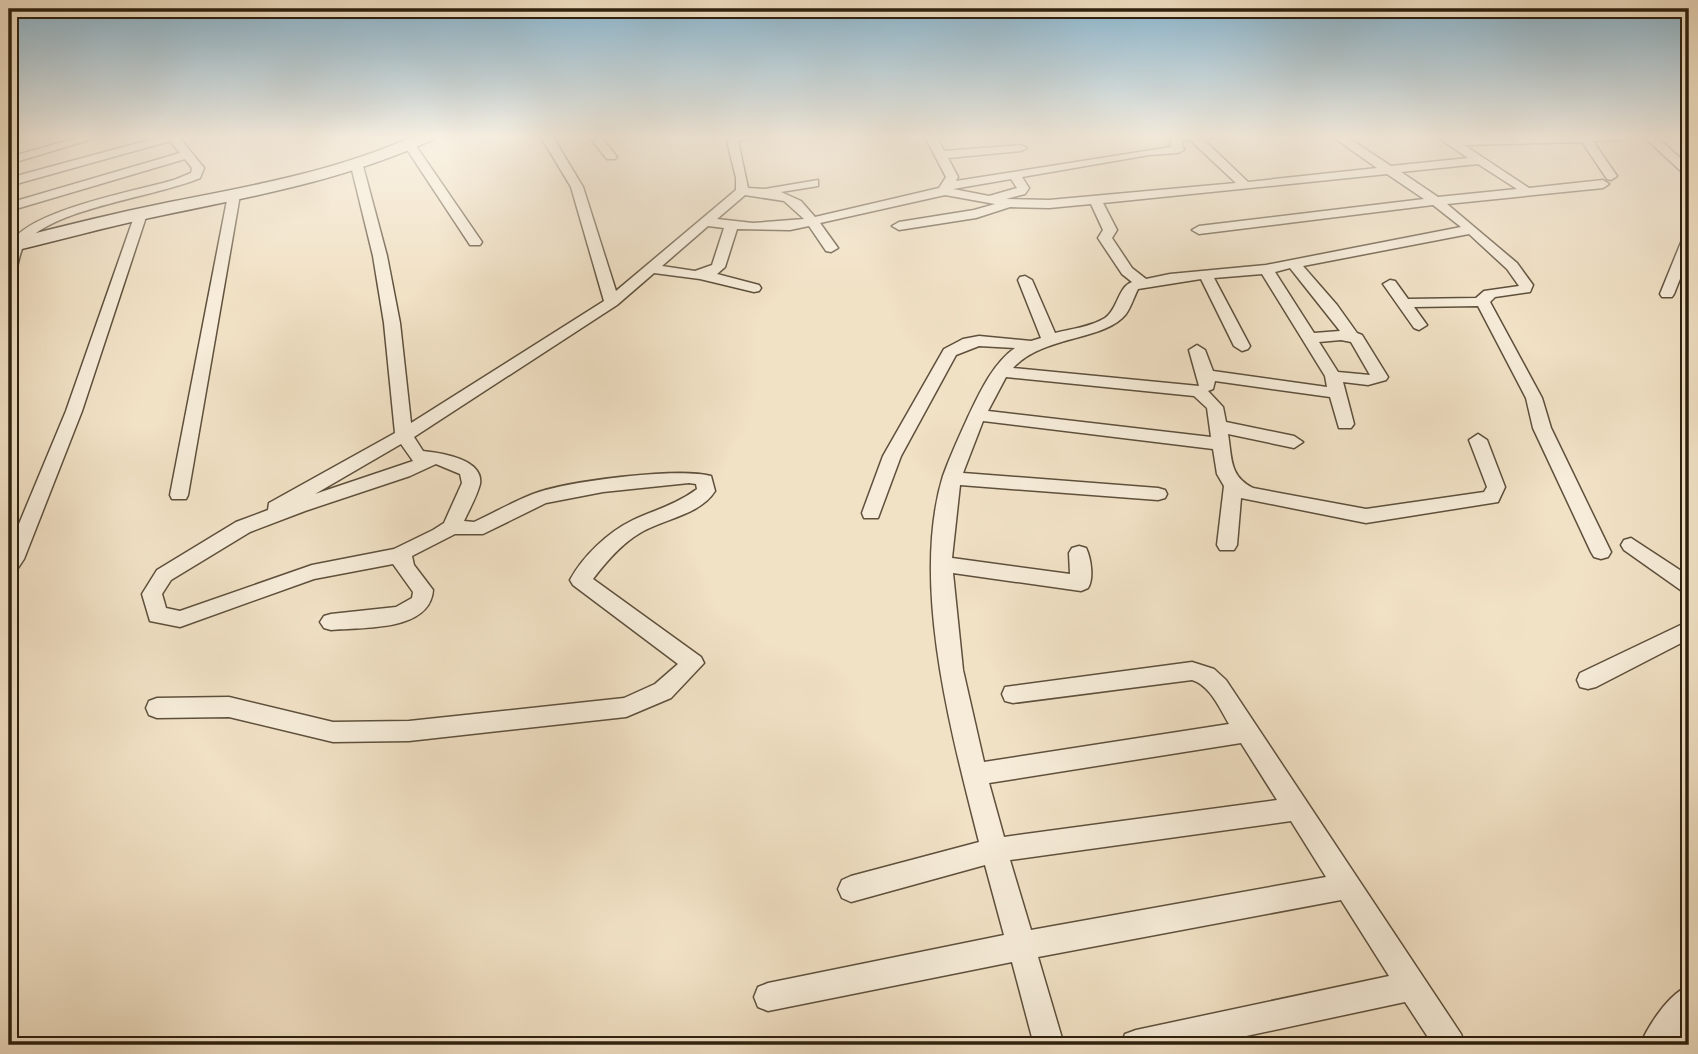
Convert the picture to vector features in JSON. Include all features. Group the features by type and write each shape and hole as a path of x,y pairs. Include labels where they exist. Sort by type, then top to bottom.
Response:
{"street":[{"path":"9,207 80,186"},
{"path":"9,271 13,245 28,233 55,220 164,186"},
{"path":"13,245 271,186"},
{"path":"361,186 380,256 390,310 404,435 417,456 435,457 468,471 471,484 452,527 402,552 401,555 312,572 180,619 157,615 152,594 164,575 243,527 404,472 435,457"},
{"path":"444,186 475,242"},
{"path":"577,186 612,302"},
{"path":"742,186 742,191"},
{"path":"760,192 795,186"},
{"path":"704,222 771,228 812,223 911,202 955,186"},
{"path":"986,199 1021,191 1022,186"},
{"path":"946,188 1009,204 1031,205 1244,186"},
{"path":"1414,186 1472,229 1512,266 1526,285 1525,289 1490,293 1484,296 1483,302 1534,398 1542,428 1601,552"},
{"path":"1518,186 1526,192"},
{"path":"1199,230 1565,186"},
{"path":"276,508 404,435 612,302 742,191 790,198 802,206 831,248"},
{"path":"179,495 234,195"},
{"path":"1096,201 1110,230 1105,238 1127,271 1142,283"},
{"path":"899,226 976,214 1009,204"},
{"path":"9,566 74,411 141,214"},
{"path":"703,275 718,267 732,225"},
{"path":"1049,1045 975,774 959,707 945,621 943,513 952,478 978,415 1018,354 1109,322 1119,312 1132,286 1205,274 1266,269 1472,229"},
{"path":"1667,294 1689,240"},
{"path":"1293,263 1332,308 1351,336"},
{"path":"650,268 703,275 754,288"},
{"path":"1266,269 1335,384 1345,425"},
{"path":"1205,274 1242,346"},
{"path":"1025,280 1042,344"},
{"path":"1390,284 1419,325"},
{"path":"1406,303 1483,302"},
{"path":"1206,375 1335,384 1380,377 1357,338 1308,338"},
{"path":"871,513 892,456 950,352 961,343 972,340 1042,344"},
{"path":"1197,350 1206,375 1208,397"},
{"path":"1004,372 1199,391 1208,397 1215,407 1226,474 1234,486 1249,494 1366,516 1491,497 1496,487 1478,440"},
{"path":"978,415 1294,442"},
{"path":"157,708 229,707 333,732 409,731 626,706 663,691 693,663 580,580 601,554 635,527 687,507 706,491 705,480 689,477 635,481 566,493 541,498 476,529 452,527"},
{"path":"952,478 1158,494"},
{"path":"1227,545 1234,486"},
{"path":"1631,545 1689,586"},
{"path":"942,564 1081,583 1079,553"},
{"path":"331,622 400,615 422,602 423,590 401,562 401,555"},
{"path":"1588,680 1689,629"},
{"path":"1013,694 1192,671 1206,675 1218,687 1450,1045"},
{"path":"975,774 1245,732"},
{"path":"851,889 995,850 1296,809"},
{"path":"768,998 1021,946 1346,886"},
{"path":"1136,1045 1411,986"},
{"path":"1655,1045 1689,1000"}]}
